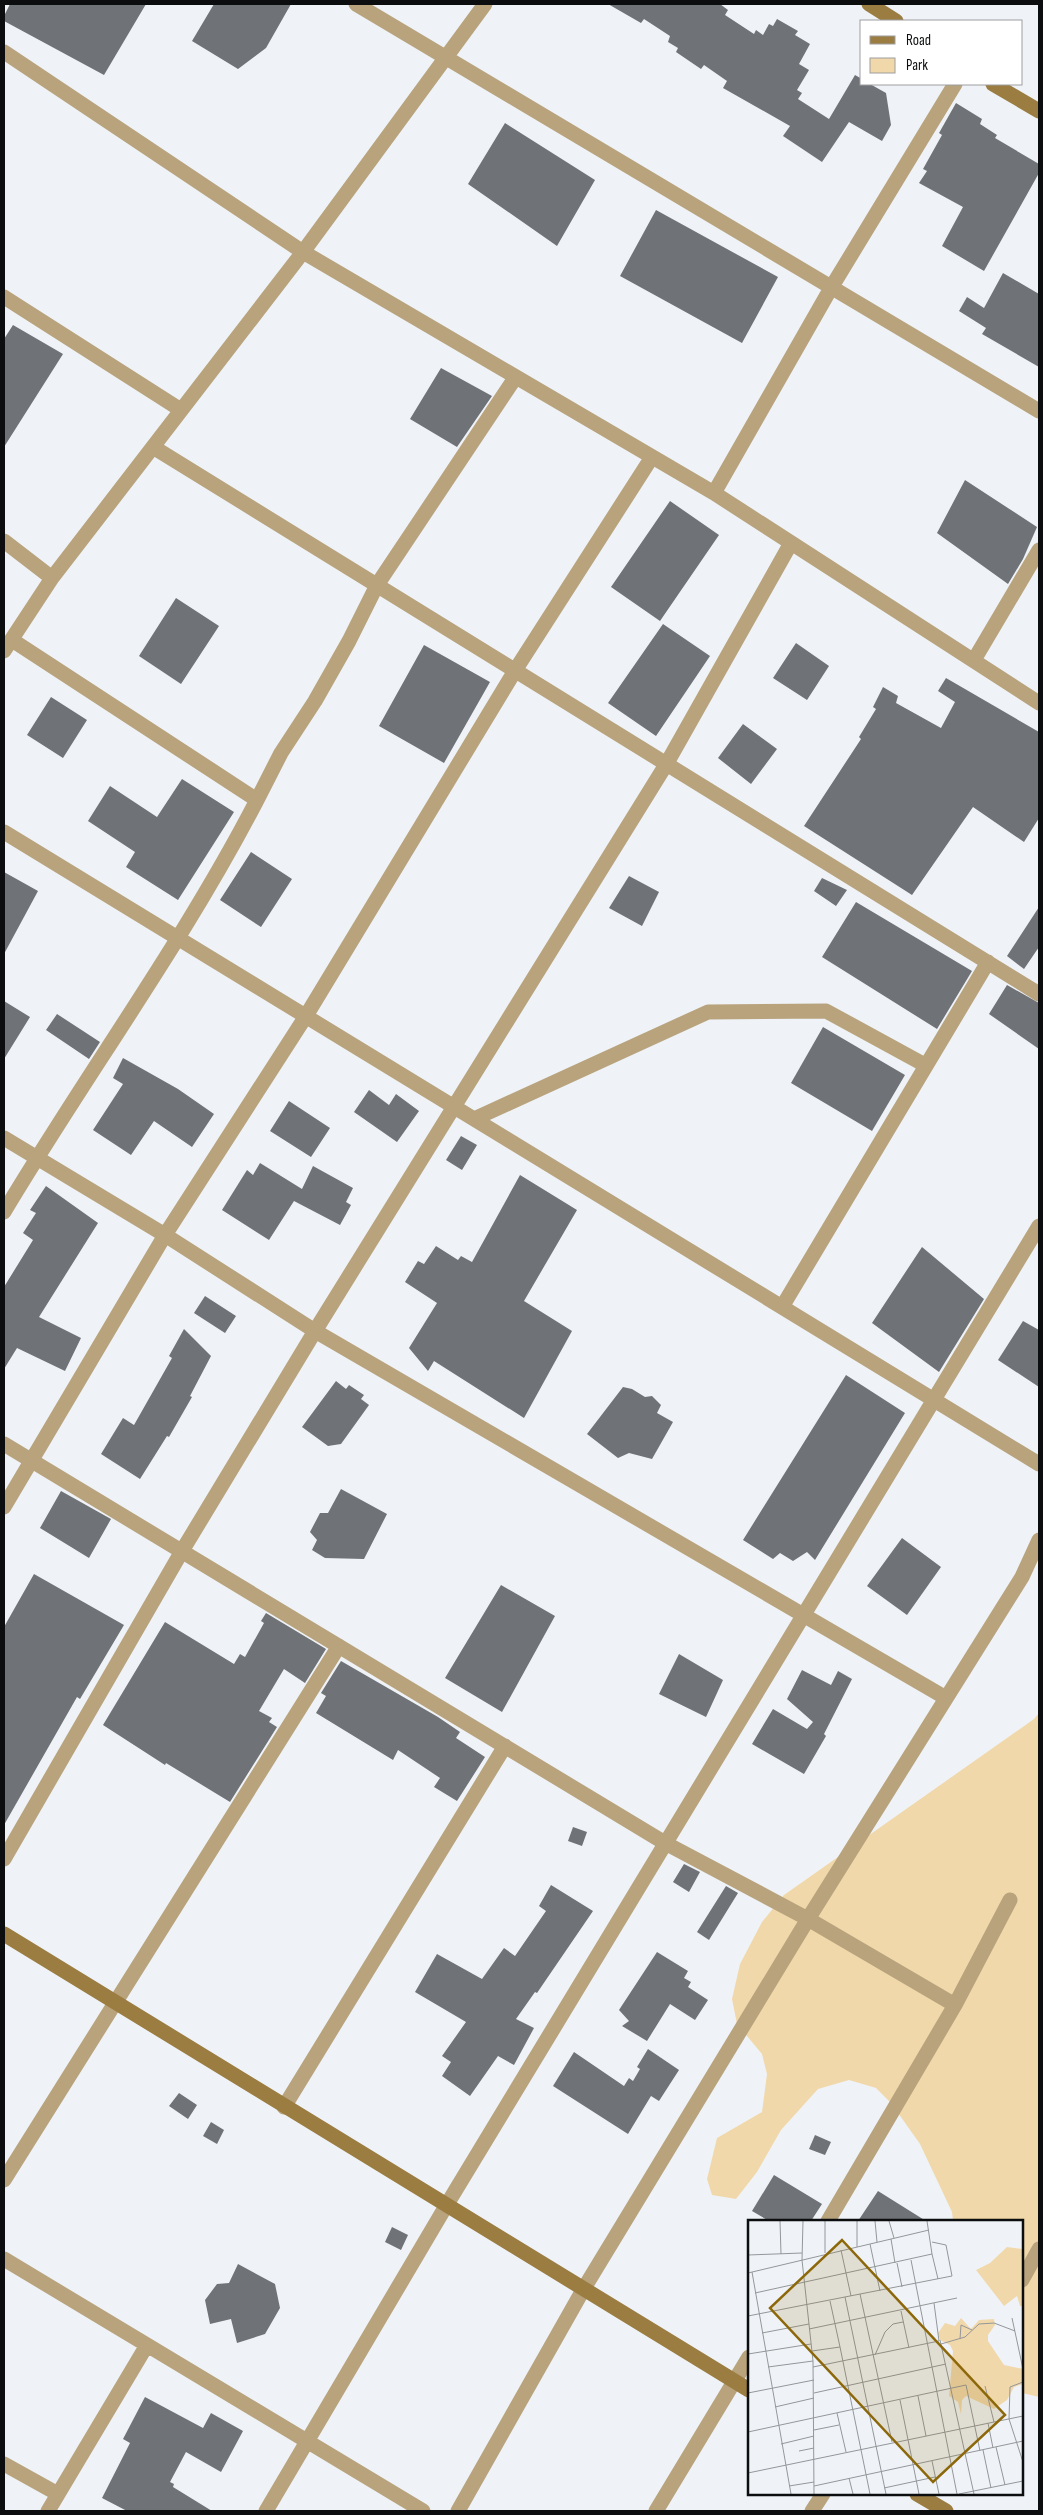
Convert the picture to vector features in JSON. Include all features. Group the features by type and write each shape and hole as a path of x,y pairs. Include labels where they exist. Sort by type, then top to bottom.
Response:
{"street":[{"path":"356,4 1039,411"},
{"path":"257,800 8,646 52,578 302,252 485,4"},
{"path":"869,4 894,20"},
{"path":"4,52 302,252 714,494 1039,703"},
{"path":"714,494 831,288 954,85"},
{"path":"995,85 1039,111"},
{"path":"4,297 181,410"},
{"path":"4,1212 36,1157 179,939 257,800 281,753 315,701 349,641 377,585 515,378"},
{"path":"153,447 516,669 1039,994"},
{"path":"4,1507 166,1235 306,1016 516,669 652,457"},
{"path":"4,541 52,578"},
{"path":"4,1859 182,1551 315,1331 667,763 791,543"},
{"path":"974,660 1039,550"},
{"path":"4,832 1039,1464"},
{"path":"782,1306 988,962"},
{"path":"474,1118 708,1012 826,1011 925,1065"},
{"path":"4,1138 166,1235 315,1331 802,1616 946,1698"},
{"path":"266,2511 446,2206 933,1398 1039,1226"},
{"path":"4,1444 665,1843 808,1918 955,2005"},
{"path":"458,2511 583,2290 808,1918 1022,1577 1039,1540"},
{"path":"4,2180 339,1646"},
{"path":"284,2107 505,1746"},
{"path":"829,2220 955,2005 1010,1900"},
{"path":"4,1934 748,2389"},
{"path":"1023,2278 1039,2249"},
{"path":"4,2258 423,2511"},
{"path":"48,2511 147,2345"},
{"path":"656,2511 748,2358"},
{"path":"4,2464 58,2494"},
{"path":"812,2511 822,2495"},
{"path":"919,2495 946,2511"}],"green space":[{"path":"1039,1713 1039,2397 1023,2393 1023,2220 953,2220 952,2212 920,2144 891,2103 876,2088 849,2080 818,2089 781,2130 757,2172 736,2199 712,2195 707,2179 717,2138 762,2112 767,2074 762,2054 737,2024 732,1999 740,1964 762,1922 784,1895 1034,1719"}],"building":[{"path":"10,4 146,4 104,75 4,21 4,16"},
{"path":"214,4 291,4 266,48 238,69 192,41"},
{"path":"608,4 720,4 728,10 725,15 754,34 756,30 763,35 769,24 773,26 777,19 798,31 795,35 810,44 799,64 809,70 797,90 802,93 798,99 829,119 855,75 860,78 860,85 872,85 886,93 891,125 882,141 849,122 822,162 783,136 790,126 723,88 727,81 704,65 701,69 676,52 678,48 668,42 670,36 644,19 641,23"},
{"path":"956,103 982,119 980,124 997,135 995,138 1039,164 1039,173 984,271 942,246 963,207 919,183 927,171 923,169 942,135 939,133"},
{"path":"505,123 595,180 557,246 468,184"},
{"path":"656,210 778,277 742,343 620,276"},
{"path":"1003,273 1039,294 1039,367 982,334 986,328 959,311 967,297 984,308"},
{"path":"13,325 63,354 4,447 4,339"},
{"path":"441,368 492,396 457,447 410,419"},
{"path":"965,480 1037,527 1023,559 1008,584 937,533"},
{"path":"670,501 719,535 660,621 611,587"},
{"path":"176,598 219,626 181,684 139,656"},
{"path":"663,624 710,656 656,736 608,703"},
{"path":"796,643 829,666 807,700 773,678"},
{"path":"424,645 490,682 444,763 379,726"},
{"path":"946,678 1039,732 1039,818 1024,842 973,807 912,895 804,826 861,739 859,737 876,709 873,707 883,687 898,696 896,703 941,728 955,702 938,691"},
{"path":"51,697 87,720 63,758 27,735"},
{"path":"743,724 777,749 751,784 718,758"},
{"path":"182,779 234,812 178,900 126,867 135,852 88,821 110,786 157,817"},
{"path":"251,852 292,879 261,927 220,900"},
{"path":"4,872 38,891 4,954"},
{"path":"629,876 659,892 642,926 609,908"},
{"path":"822,878 847,890 836,906 814,891"},
{"path":"856,902 972,971 937,1029 822,957"},
{"path":"1039,907 1039,947 1024,969 1007,956"},
{"path":"1007,985 1039,1003 1039,1049 989,1014"},
{"path":"4,1001 30,1017 4,1059"},
{"path":"57,1014 100,1042 89,1059 46,1030"},
{"path":"823,1027 905,1075 872,1131 791,1083"},
{"path":"123,1058 178,1089 214,1114 192,1147 154,1121 131,1155 93,1130 123,1084 113,1078"},
{"path":"369,1090 389,1105 396,1094 419,1111 397,1142 354,1112"},
{"path":"289,1101 330,1128 311,1157 270,1131"},
{"path":"461,1136 477,1145 462,1170 446,1160"},
{"path":"260,1163 302,1189 313,1166 353,1188 346,1202 351,1205 340,1225 294,1201 269,1240 222,1210 247,1170 253,1175"},
{"path":"520,1175 577,1210 524,1301 572,1331 524,1418 434,1361 428,1371 409,1348 437,1303 405,1282 418,1261 424,1264 436,1246 458,1260 461,1256 472,1262"},
{"path":"46,1186 98,1223 39,1317 81,1338 65,1371 17,1348 4,1369 4,1287 33,1240 23,1233 36,1213 30,1210"},
{"path":"922,1247 984,1299 939,1372 872,1323"},
{"path":"205,1296 236,1316 225,1333 194,1313"},
{"path":"1023,1321 1039,1330 1039,1387 998,1360"},
{"path":"184,1329 211,1356 190,1396 192,1397 169,1437 167,1436 140,1479 101,1454 123,1418 134,1425 172,1358 169,1356"},
{"path":"846,1375 905,1413 815,1560 807,1552 793,1561 780,1553 773,1559 743,1540"},
{"path":"336,1381 346,1389 349,1385 364,1395 361,1399 369,1405 341,1444 328,1446 302,1427"},
{"path":"623,1387 632,1389 645,1397 652,1396 661,1405 657,1413 673,1422 652,1459 629,1453 618,1458 587,1434"},
{"path":"341,1489 387,1514 364,1559 325,1558 312,1550 317,1540 310,1532 320,1513 328,1513"},
{"path":"61,1491 111,1519 89,1558 40,1528"},
{"path":"902,1538 941,1567 907,1615 867,1586"},
{"path":"34,1574 124,1625 80,1699 77,1697 4,1825 4,1627"},
{"path":"501,1585 555,1616 502,1712 445,1678"},
{"path":"266,1613 326,1649 305,1683 284,1669 259,1711 272,1718 269,1722 277,1727 230,1802 166,1763 165,1765 103,1725 165,1622 234,1664 240,1654 245,1657 264,1623 261,1621"},
{"path":"679,1654 723,1680 706,1717 659,1694"},
{"path":"341,1661 438,1717 460,1732 456,1738 485,1757 457,1801 434,1787 440,1778 398,1750 393,1760 316,1713 326,1696 321,1693"},
{"path":"802,1670 831,1685 838,1671 852,1679 824,1734 826,1736 804,1774 752,1744 773,1709 807,1729 813,1722 787,1699"},
{"path":"573,1827 587,1832 582,1846 568,1841"},
{"path":"684,1864 700,1872 689,1892 673,1882"},
{"path":"551,1885 593,1911 537,1993 535,1992 516,2019 534,2028 514,2065 498,2056 470,2096 442,2076 451,2062 442,2056 466,2022 415,1992 437,1954 482,1979 504,1948 515,1956 546,1911 539,1906"},
{"path":"726,1886 738,1893 709,1940 697,1932"},
{"path":"657,1952 688,1971 684,1978 691,1982 688,1987 708,2000 695,2020 670,2004 647,2041 622,2026 629,2021 619,2010"},
{"path":"648,2049 679,2070 659,2101 651,2096 628,2134 553,2086 574,2052 624,2086 629,2078 633,2081 640,2069 637,2067"},
{"path":"179,2093 197,2105 188,2119 169,2106"},
{"path":"211,2122 224,2130 217,2144 203,2136"},
{"path":"815,2135 831,2142 825,2155 809,2149"},
{"path":"774,2175 822,2204 812,2220 767,2220 752,2211"},
{"path":"878,2191 924,2220 859,2220"},
{"path":"392,2227 408,2235 401,2250 385,2242"},
{"path":"238,2264 275,2284 280,2308 265,2334 237,2343 231,2319 210,2324 205,2300 217,2284 229,2283"},
{"path":"145,2397 203,2428 211,2413 243,2431 221,2472 186,2452 170,2482 174,2484 173,2487 212,2511 127,2511 102,2498 130,2443 123,2439"}]}
